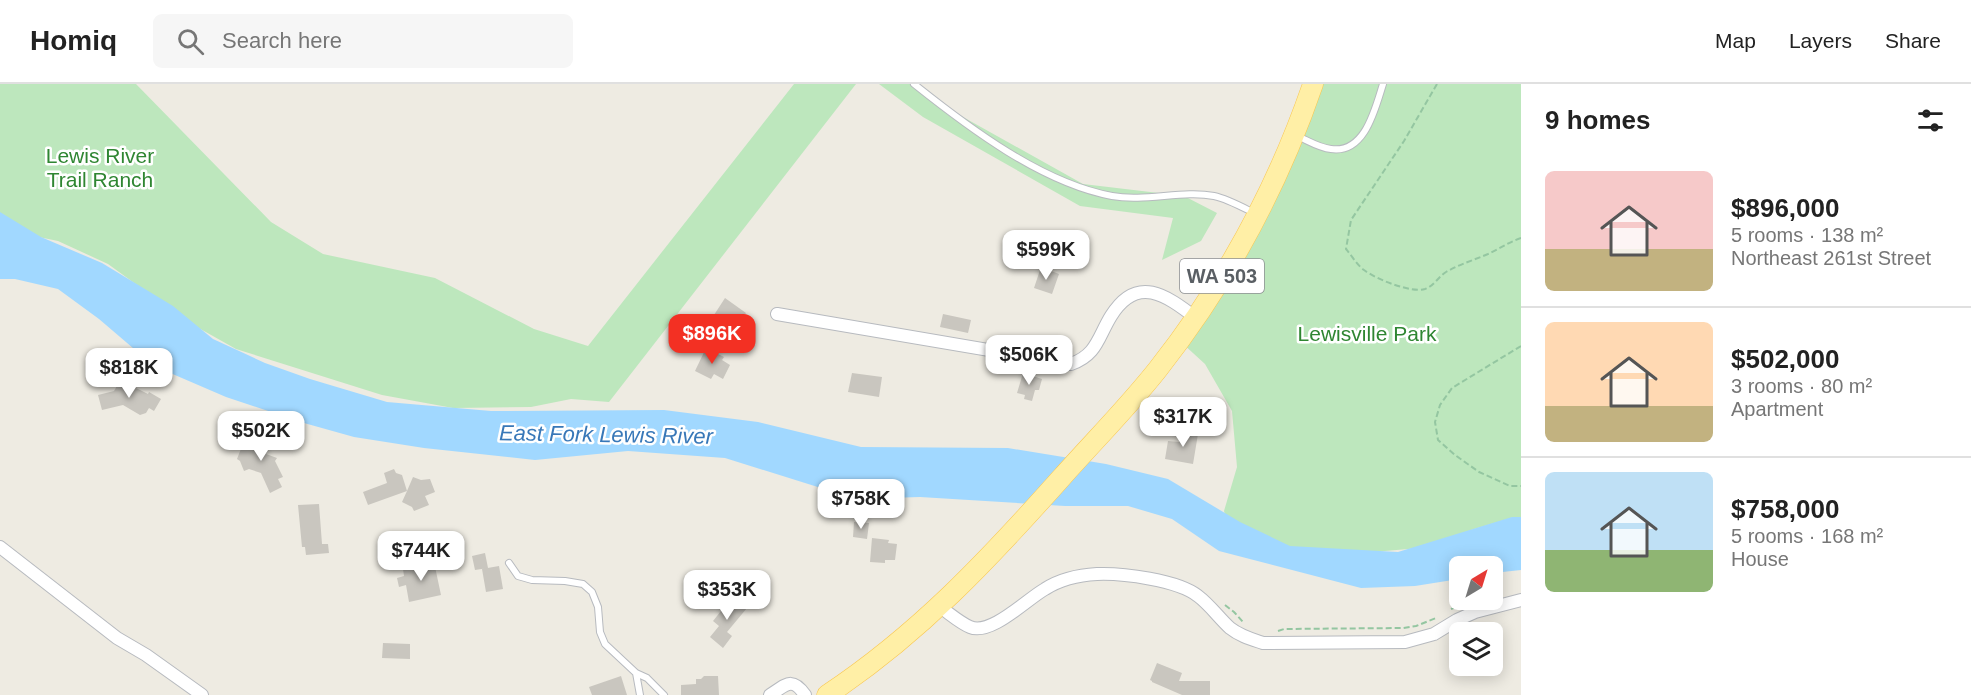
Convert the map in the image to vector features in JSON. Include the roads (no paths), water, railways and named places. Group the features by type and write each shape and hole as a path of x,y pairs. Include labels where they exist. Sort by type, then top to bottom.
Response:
{"main road":[{"name":"WA 503","path":"827,695 876,660 940,607 1004,543 1157,370 1196,318 1257,214 1295,135 1313,84"}],"street":[{"path":"777,314 1071,364 1088,356 1100,339 1111,316 1122,302 1135,294 1149,292 1162,295 1196,318"},
{"path":"0,547 117,638 202,695"},
{"path":"940,607 970,627 978,629 1000,621 1046,588 1065,579 1096,574 1127,575 1166,582 1197,594 1231,629 1244,637 1263,643 1393,642 1420,639 1475,612 1521,600"},
{"path":"770,695 794,683 805,695"}],"lane":[{"path":"914,84 1009,152 1068,183 1115,196 1211,195 1224,198 1257,214"},
{"path":"1295,135 1331,149 1348,149 1359,140 1383,84"},
{"path":"509,563 518,576 532,580 582,584 592,592 598,607 600,632 605,644 664,695"},
{"path":"636,673 640,695"}],"water":[{"name":"East Fork Lewis River","path":"0,212 41,237 102,263 173,306 213,339 265,363 387,402 491,411 664,410 758,422 861,447 1008,448 1106,464 1168,479 1240,522 1290,546 1398,552 1512,517 1521,517 1521,570 1503,572 1503,556 1449,556 1449,581 1415,586 1361,588 1219,551 1172,519 1128,506 1065,506 920,497 856,499 725,458 628,451 535,460 424,448 354,437 226,397 154,366 99,319 58,289 15,279 0,279"}],"park label":[{"name":"Lewis River Trail Ranch","path":"100,168"},
{"name":"Lewisville Park","path":"1367,334"}]}
